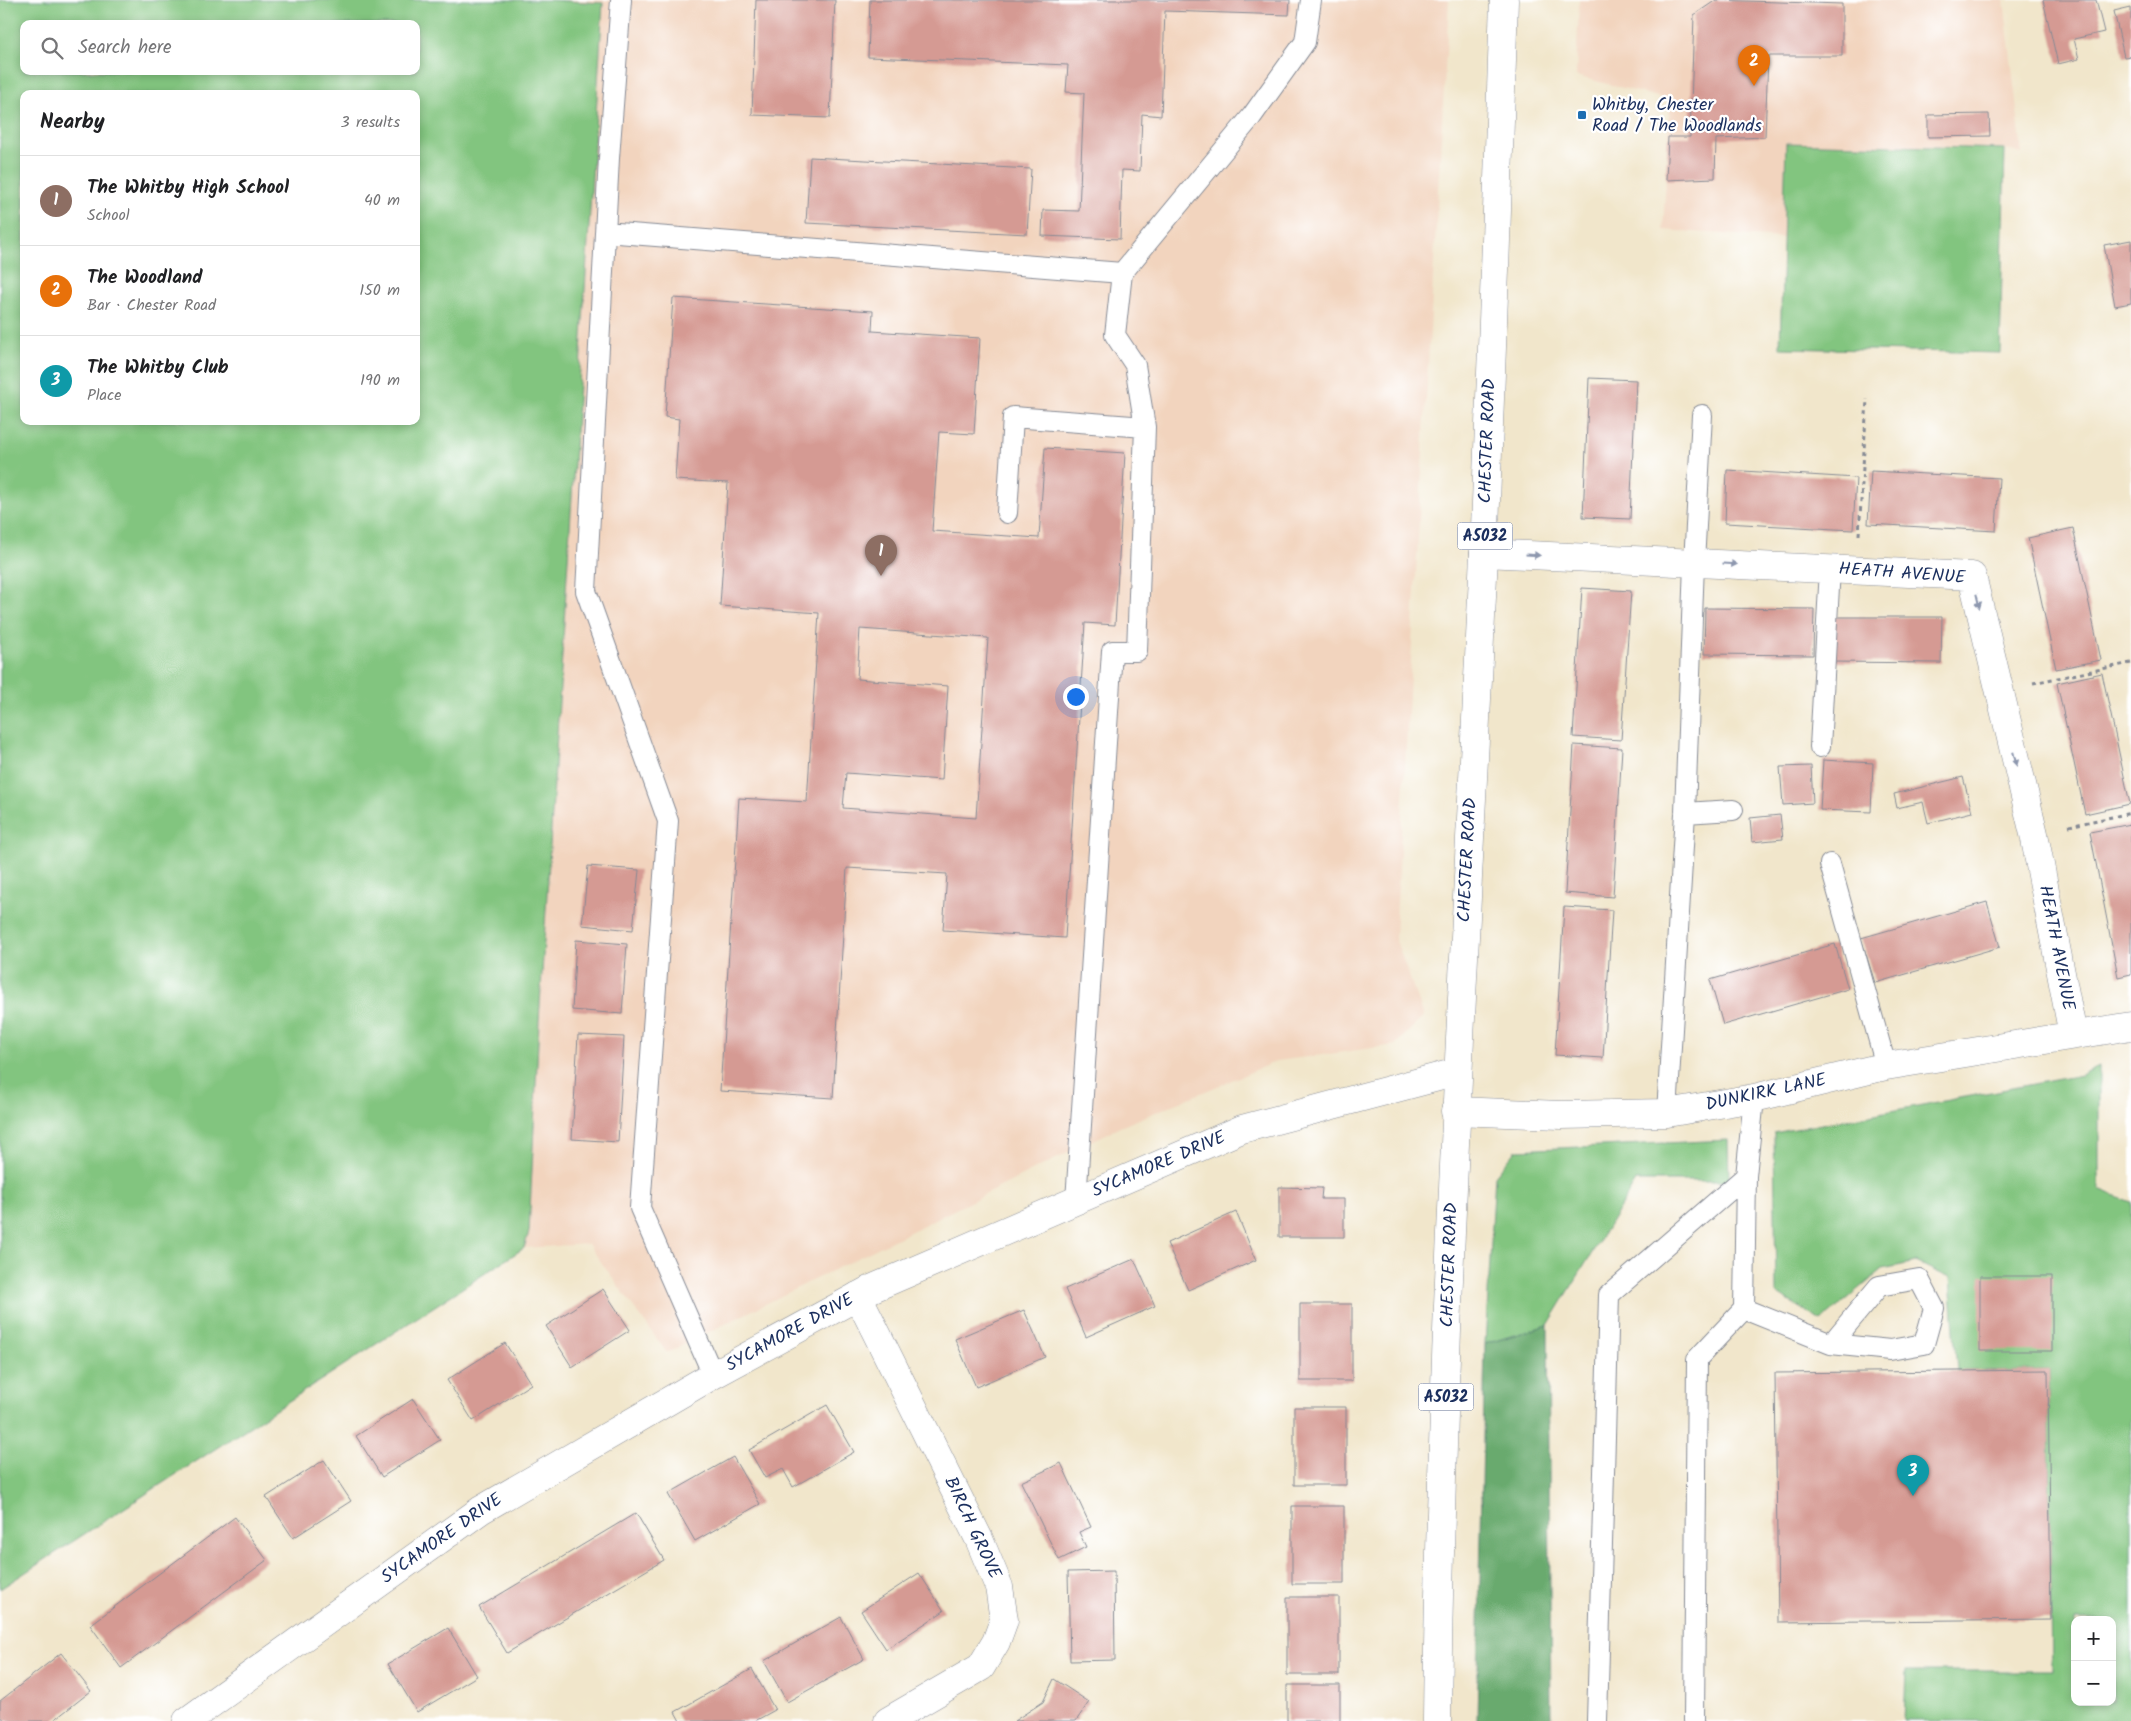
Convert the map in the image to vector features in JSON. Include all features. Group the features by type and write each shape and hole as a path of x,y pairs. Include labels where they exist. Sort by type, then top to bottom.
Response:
{"street":[{"name":"CHESTER ROAD","path":"1437,1721 1438,1602 1455,1111 1484,553 1504,0"},
{"name":"HEATH AVENUE","path":"1484,553 1972,576 2034,834 2073,1035"},
{"name":"DUNKIRK LANE","path":"1455,1111 1561,1115 1667,1113 1754,1098 1886,1066 2131,1026"},
{"name":"SYCAMORE DRIVE","path":"187,1721 481,1510 713,1375 858,1296 1242,1130 1457,1072"},
{"name":"BIRCH GROVE","path":"858,1296 979,1539 999,1587 1004,1620 996,1642 981,1667 888,1721"}],"lane":[{"path":"620,0 605,232 586,591 668,821 640,1208 713,1375"},
{"path":"1076,1201 1112,651 1137,651 1145,427 1135,365 1115,334 1122,273 1252,116 1305,42 1311,0"},
{"path":"605,232 1122,273"},
{"path":"1667,1113 1685,813 1694,563 1702,415"},
{"path":"1007,513 1013,417 1145,427"},
{"path":"1820,747 1830,569"},
{"path":"1685,813 1734,810"},
{"path":"1830,864 1886,1066"},
{"path":"1694,1721 1697,1359 1744,1309 1746,1176 1754,1098"},
{"path":"1597,1721 1609,1295 1746,1176"},
{"path":"1744,1309 1831,1344 1890,1350 1924,1344 1934,1308 1919,1279 1879,1286 1831,1344"}],"path":[{"path":"1857,571 1867,399"},
{"path":"1999,691 2131,663"},
{"path":"2034,834 2131,813"}],"shaded area":[{"path":"382,0 1449,0 1395,938 1424,1016 1395,1045 1277,1061 1120,1127 667,1353 588,1244 524,1248 529,1233 417,425 420,425 420,90 416,90 416,75 420,75 420,20 410,20"},
{"path":"1579,0 2004,0 2022,153 2005,149 1786,143 1783,238 1663,230 1670,100 1576,76"}],"green space":[{"path":"0,0 549,0 603,3 539,1021 529,1232 524,1248 0,1589"},
{"path":"1786,143 2005,149 2000,353 1780,348"},
{"path":"2099,1066 2099,1189 2131,1202 2131,1721 1904,1721 1906,1671 2052,1671 2048,1370 1957,1371 1950,1278 1916,1262 1883,1269 1821,1321 1776,1293 1774,1133 2081,1075"},
{"path":"1728,1140 1729,1181 1636,1181 1548,1325 1485,1344 1495,1176 1516,1150"},
{"path":"1548,1325 1551,1721 1477,1721 1485,1344"}],"building":[{"path":"756,0 835,0 830,118 752,115"},
{"path":"870,0 1290,0 1289,15 1165,11 1161,116 1142,114 1140,171 1122,170 1120,239 1042,236 1043,210 1079,211 1084,93 1066,92 1068,65 868,57"},
{"path":"1716,0 1842,4 1842,56 1768,56 1765,137 1716,139 1715,178 1666,180 1668,137 1690,137 1694,15"},
{"path":"2043,0 2096,0 2104,32 2074,39 2079,59 2058,64"},
{"path":"2131,7 2131,56 2124,57 2114,11"},
{"path":"1989,114 1990,136 1928,137 1928,115"},
{"path":"810,157 1031,169 1027,234 806,223"},
{"path":"2131,240 2131,303 2115,306 2104,245"},
{"path":"673,298 873,311 872,331 980,338 974,434 939,432 932,531 1039,538 1045,448 1125,453 1115,625 1085,623 1065,938 943,930 947,874 847,868 833,1098 720,1091 739,798 807,802 819,613 720,606 728,483 675,480 679,419 665,417","holes":["860,629 988,638 976,818 843,808 846,773 942,780 948,686 857,679"]},
{"path":"1589,378 1636,380 1630,519 1583,517"},
{"path":"1727,470 1856,478 1853,530 1725,523"},
{"path":"1871,471 1999,478 1996,531 1868,524"},
{"path":"2073,528 2101,660 2056,669 2028,538"},
{"path":"1582,588 1631,591 1621,740 1573,737"},
{"path":"1705,608 1814,609 1813,655 1704,654"},
{"path":"1833,617 1942,617 1941,663 1832,662"},
{"path":"2102,673 2130,804 2085,814 2057,683"},
{"path":"1574,745 1622,748 1613,897 1565,893"},
{"path":"1823,760 1873,763 1871,812 1820,810"},
{"path":"1811,766 1813,803 1783,805 1780,767"},
{"path":"1963,777 1972,812 1928,823 1923,802 1897,808 1894,794"},
{"path":"1780,815 1783,839 1752,842 1750,818"},
{"path":"2131,824 2131,974 2118,977 2090,832"},
{"path":"588,866 639,870 633,930 582,925"},
{"path":"1987,902 2000,947 1875,983 1861,938"},
{"path":"1564,907 1612,910 1603,1058 1555,1055"},
{"path":"576,940 627,944 622,1014 572,1010"},
{"path":"1835,944 1848,989 1723,1025 1710,980"},
{"path":"578,1035 624,1037 618,1142 572,1139"},
{"path":"1279,1187 1322,1188 1321,1199 1344,1199 1344,1237 1279,1237"},
{"path":"1236,1212 1256,1260 1188,1290 1167,1243"},
{"path":"1134,1259 1155,1306 1086,1337 1065,1289"},
{"path":"1980,1276 2052,1276 2052,1351 1980,1351"},
{"path":"603,1289 630,1330 572,1367 546,1326"},
{"path":"1300,1304 1352,1304 1352,1381 1300,1381"},
{"path":"1024,1310 1045,1357 976,1387 955,1339"},
{"path":"505,1343 531,1384 473,1421 447,1380"},
{"path":"2048,1370 2051,1619 1778,1622 1775,1373"},
{"path":"413,1399 440,1440 382,1477 356,1436"},
{"path":"827,1405 854,1452 793,1487 783,1469 765,1478 749,1450"},
{"path":"1294,1407 1346,1407 1346,1485 1294,1485"},
{"path":"733,1457 760,1504 695,1541 668,1494"},
{"path":"324,1460 351,1501 293,1538 266,1497"},
{"path":"1061,1463 1091,1527 1079,1532 1086,1547 1059,1560 1021,1482"},
{"path":"1292,1506 1344,1506 1344,1584 1292,1584"},
{"path":"636,1513 664,1560 507,1653 479,1607"},
{"path":"235,1517 267,1560 121,1668 90,1625"},
{"path":"1114,1571 1115,1660 1070,1661 1068,1572"},
{"path":"919,1573 944,1611 886,1649 861,1611"},
{"path":"1287,1597 1339,1597 1339,1675 1287,1675"},
{"path":"841,1617 864,1659 787,1702 764,1661"},
{"path":"448,1628 477,1676 417,1712 388,1664"},
{"path":"61,1653 91,1691 53,1721 5,1721 0,1715 0,1701"},
{"path":"752,1669 775,1710 755,1721 680,1721 675,1712"},
{"path":"1054,1679 1089,1702 1076,1721 1014,1721 1043,1702"},
{"path":"1287,1685 1340,1685 1340,1721 1287,1721"}],"place":[{"name":"The Woodland","path":"1754,86"},
{"name":"Whitby, Chester Road / The Woodlands","path":"1582,115"},
{"name":"The Whitby High School","path":"881,576"},
{"name":"The Whitby Club","path":"1913,1496"}]}
